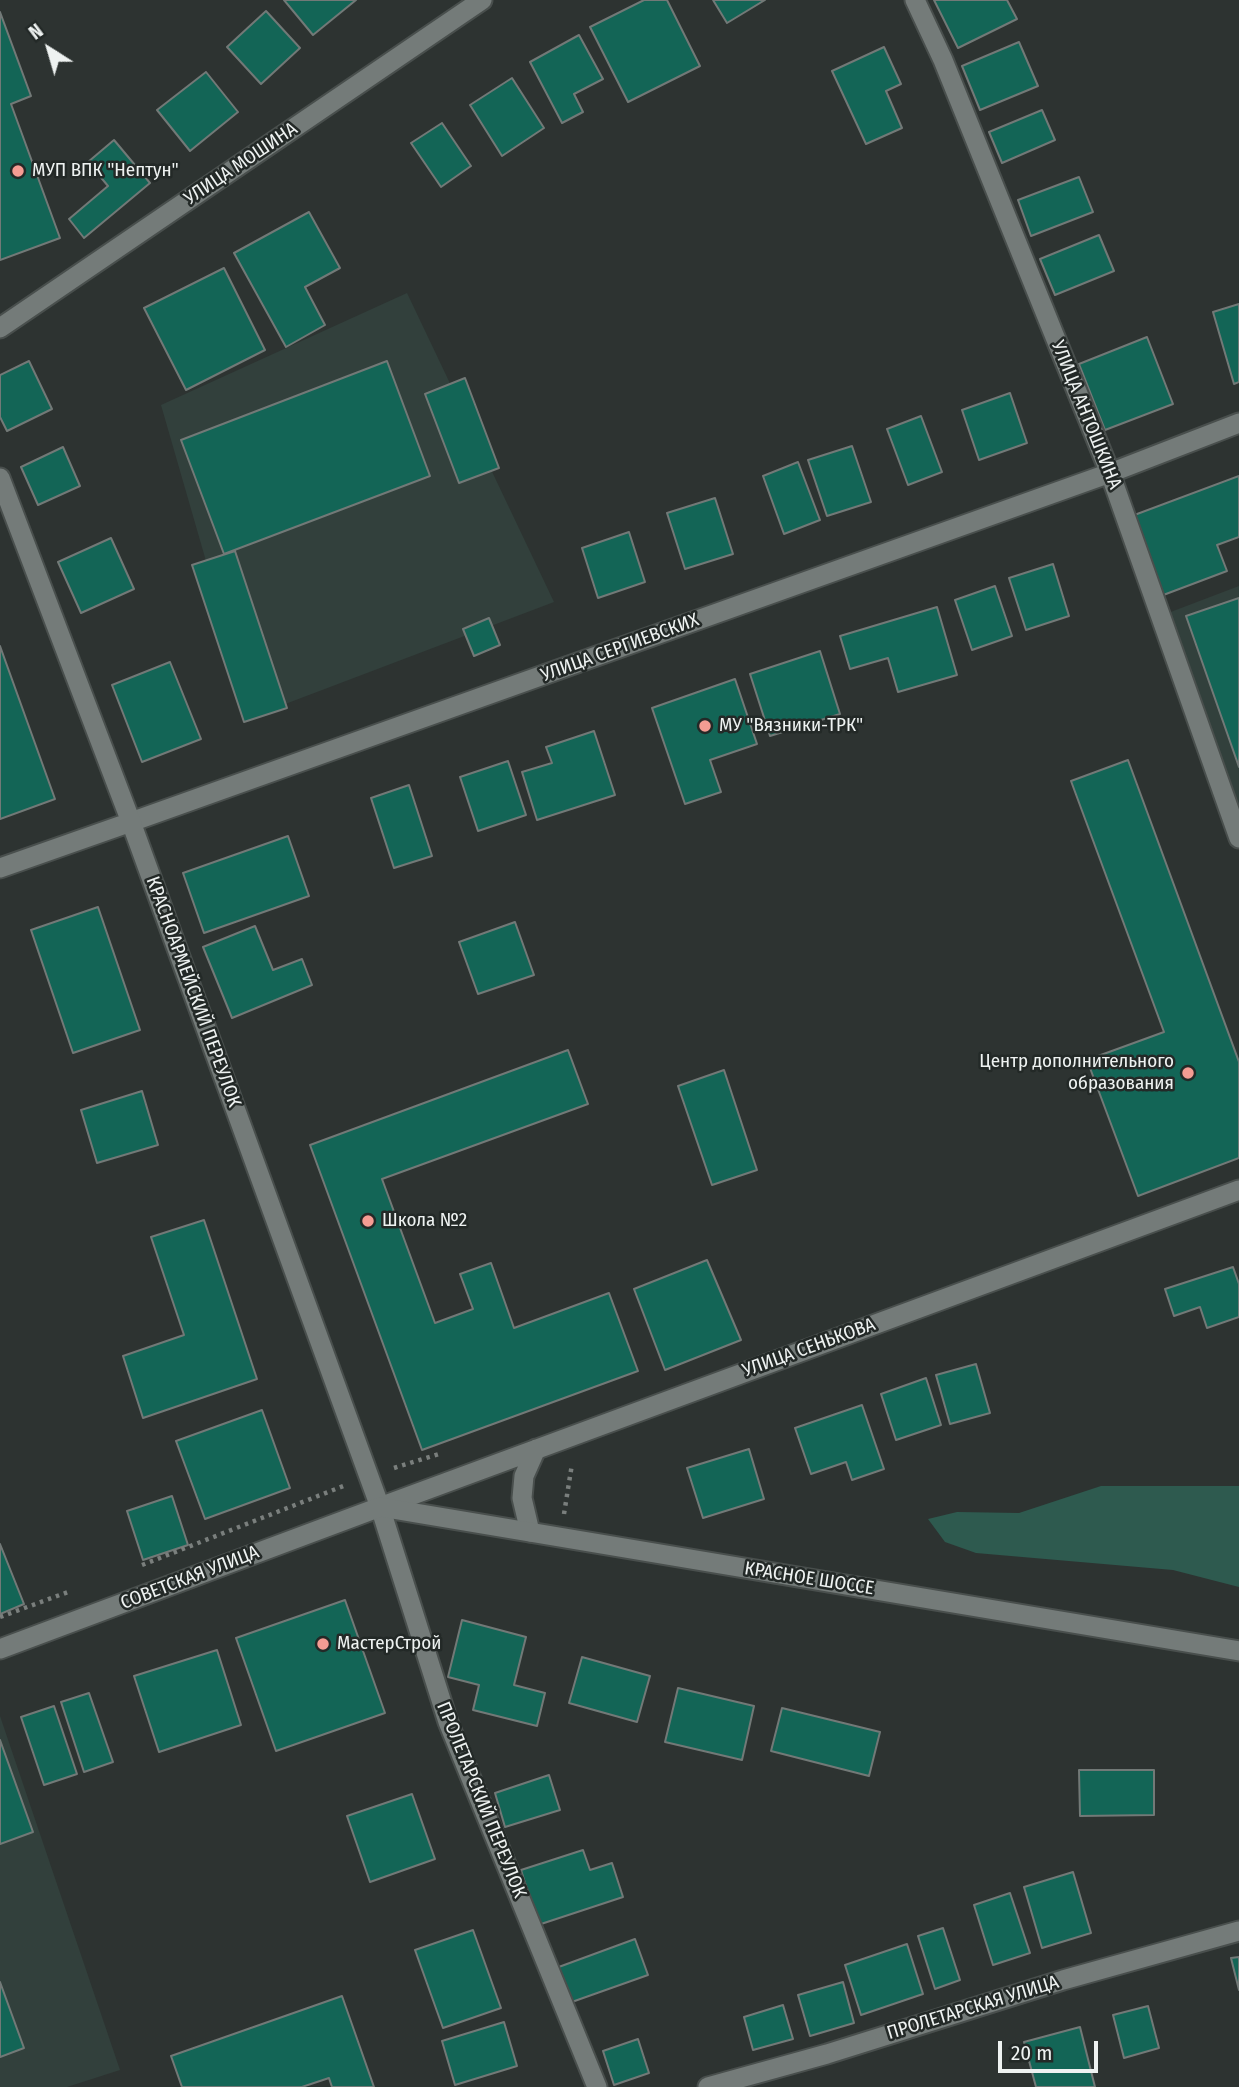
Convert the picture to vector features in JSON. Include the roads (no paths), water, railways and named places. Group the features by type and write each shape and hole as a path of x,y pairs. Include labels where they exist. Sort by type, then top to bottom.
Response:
{"street":[{"name":"УЛИЦА МОШИНА","path":"0,328 482,0"},
{"name":"УЛИЦА АНТОШКИНА","path":"915,0 948,73 1110,473 1239,838"},
{"name":"УЛИЦА СЕРГИЕВСКИХ","path":"0,868 1110,473 1239,423"},
{"name":"КРАСНОАРМЕЙСКИЙ ПЕРЕУЛОК","path":"0,478 131,822 380,1507"},
{"name":"УЛИЦА СЕНЬКОВА","path":"380,1507 1239,1190"},
{"path":"530,1532 522,1498 524,1476 536,1450"},
{"name":"КРАСНОЕ ШОССЕ","path":"380,1507 1239,1651"},
{"name":"СОВЕТСКАЯ УЛИЦА","path":"0,1650 380,1507"},
{"name":"ПРОЛЕТАРСКИЙ ПЕРЕУЛОК","path":"380,1507 448,1722 597,2087"},
{"name":"ПРОЛЕТАРСКАЯ УЛИЦА","path":"708,2087 827,2054 1063,1980 1239,1931"}],"place":[{"name":"МУП ВПК \"Нептун\"","path":"18,171"},
{"name":"МУ \"Вязники-ТРК\"","path":"705,726"},
{"name":"Центр дополнительного образования","path":"1188,1073"},
{"name":"Школа №2","path":"368,1221"},
{"name":"МастерСтрой","path":"323,1644"}]}
